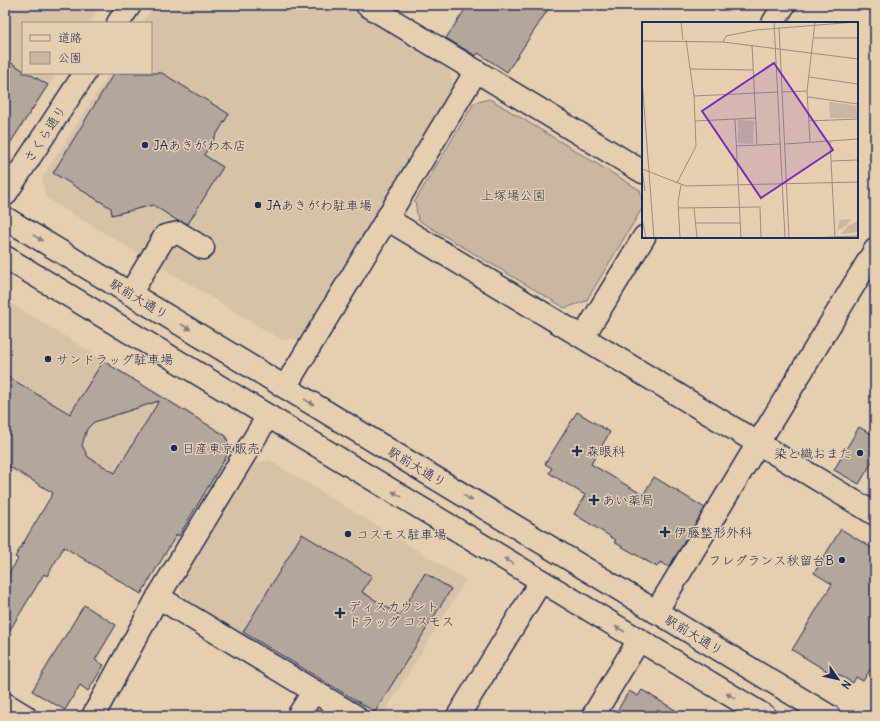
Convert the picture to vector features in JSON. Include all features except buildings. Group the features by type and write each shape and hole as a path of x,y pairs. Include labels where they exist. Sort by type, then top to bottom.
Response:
{"street":[{"path":"119,22 130,5"},
{"path":"367,5 642,171"},
{"path":"774,22 784,5"},
{"path":"285,387 476,71"},
{"name":"さくら通り","path":"5,195 84,74"},
{"name":"駅前大通り","path":"5,218 829,716"},
{"path":"387,219 875,514"},
{"path":"130,294 165,236 179,233 204,248"},
{"path":"583,337 643,238"},
{"path":"656,612 875,250"},
{"path":"5,257 764,716"},
{"path":"93,716 158,597 268,416"},
{"path":"458,716 541,581"},
{"path":"158,597 355,716"},
{"path":"593,716 639,640"},
{"path":"298,716 314,691"},
{"path":"5,704 25,716"}],"shaded area":[{"path":"5,5 87,5 97,11 90,22 22,22 22,74 56,74 5,153"},
{"path":"154,5 345,5 449,68 453,86 301,338 282,340 46,198 42,178 109,74 152,74 152,22 143,22"},
{"path":"5,300 228,435 232,451 177,543 40,460 27,480 5,467"},
{"path":"269,460 466,580 382,716 376,716 184,600 179,583 250,465"}],"green space":[{"name":"上塚場公園","path":"490,99 640,190 642,209 586,301 565,308 418,220 415,201 474,103"}],"place":[{"name":"JAあきがわ本店","path":"145,145"},
{"name":"JAあきがわ駐車場","path":"258,205"},
{"name":"サンドラッグ駐車場","path":"48,359"},
{"name":"日産東京販売","path":"174,448"},
{"name":"森眼科","path":"577,451"},
{"name":"染と織おまた","path":"860,453"},
{"name":"あい薬局","path":"594,500"},
{"name":"伊藤整形外科","path":"665,532"},
{"name":"コスモス駐車場","path":"348,534"},
{"name":"フレグランス秋留台B","path":"842,560"},
{"name":"ディスカウント ドラッグ コスモス","path":"340,613"}]}
